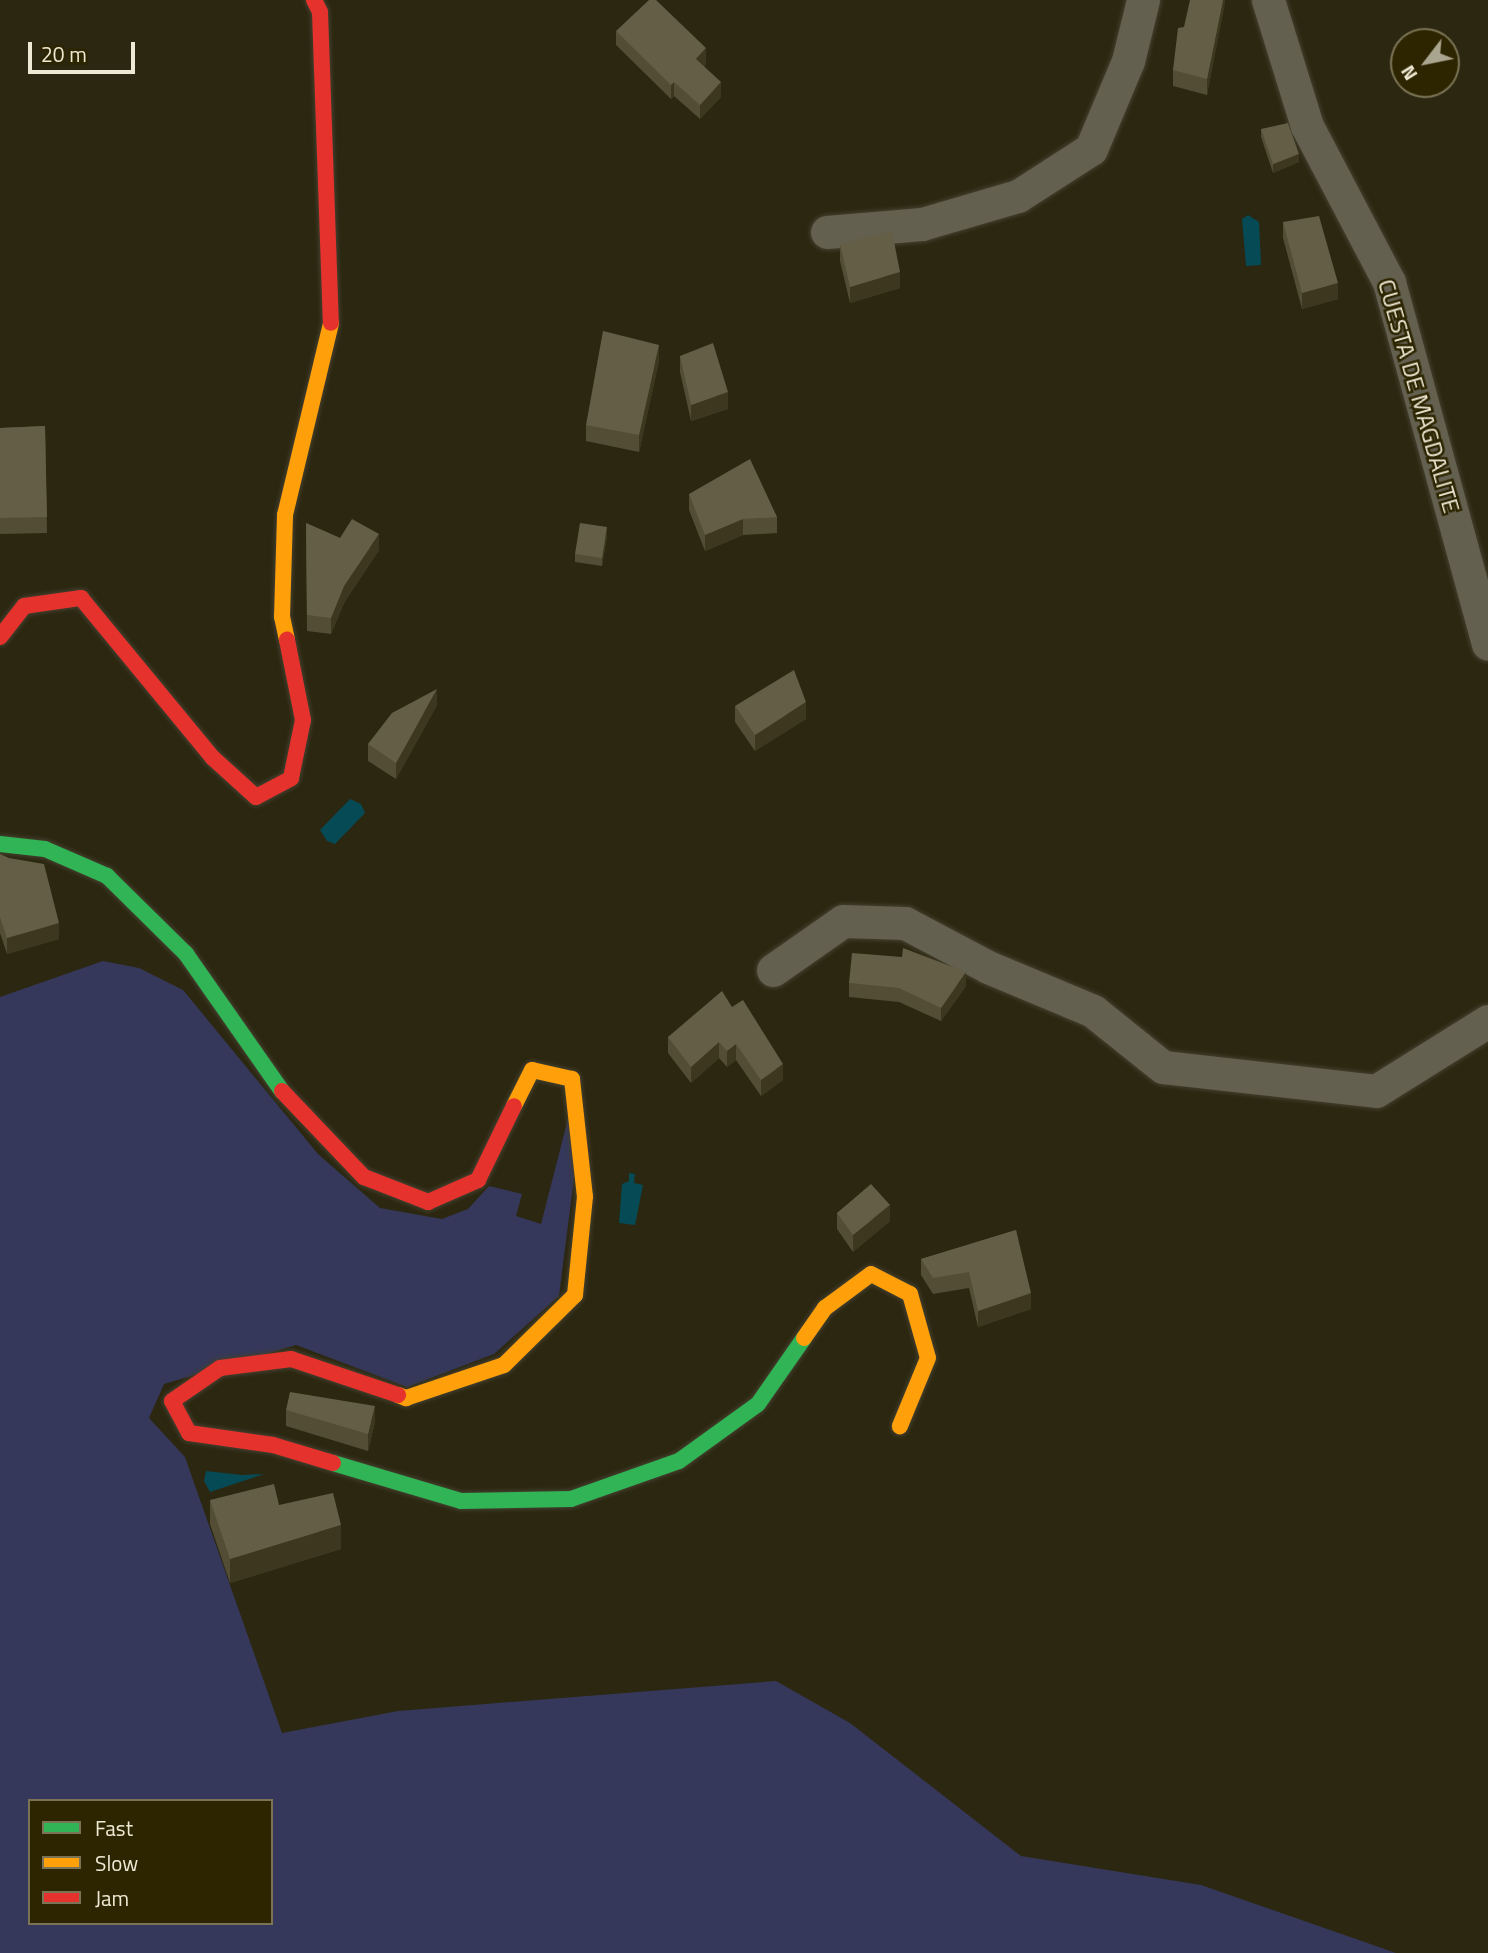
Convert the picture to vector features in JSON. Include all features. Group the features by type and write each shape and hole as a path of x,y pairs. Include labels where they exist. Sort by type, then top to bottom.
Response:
{"street":[{"path":"0,637 24,606 81,598 213,758 256,797 291,778 303,720 282,617 285,515 331,326 320,12 314,0"},
{"path":"827,232 922,225 1018,196 1091,149 1128,61 1143,0"},
{"name":"CUESTA DE MAGDALITE","path":"1268,0 1307,126 1389,282 1488,644"},
{"path":"0,844 45,849 107,876 186,954 272,1081 364,1177 428,1202 478,1180 532,1070 572,1079 585,1197 575,1295 504,1365 406,1398 291,1359 220,1368 172,1401 189,1433 273,1445 461,1501 571,1499 678,1461 758,1405 825,1308 870,1274 911,1294 928,1358 900,1426"},
{"path":"773,970 843,921 905,923 988,967 1093,1010 1163,1067 1376,1091 1488,1021"}],"shaded area":[{"path":"1248,215 1259,222 1261,265 1246,266 1242,219"},
{"path":"350,799 361,804 365,813 335,844 327,841 320,830"},
{"path":"103,961 139,968 183,990 318,1154 380,1208 442,1219 468,1209 489,1186 522,1194 516,1216 541,1224 571,1107 574,1178 559,1296 494,1354 407,1387 296,1345 164,1384 149,1418 185,1457 282,1733 398,1711 776,1681 850,1723 1021,1856 1201,1885 1396,1953 0,1953 0,997"},
{"path":"629,1173 635,1174 634,1183 643,1185 635,1225 619,1223 622,1184 629,1181"},
{"path":"206,1471 242,1475 264,1474 210,1492 204,1481"}],"building":[{"path":"649,0 656,0 706,48 696,59 721,82 700,105 674,82 671,85 616,31"},
{"path":"1190,0 1223,0 1207,79 1173,70 1178,28 1184,27"},
{"path":"1288,123 1299,154 1273,164 1261,129"},
{"path":"1319,216 1338,283 1302,293 1283,222"},
{"path":"892,231 900,272 850,287 840,244"},
{"path":"603,331 659,345 639,435 586,425"},
{"path":"713,343 728,392 691,405 680,356"},
{"path":"45,426 47,517 0,518 0,428"},
{"path":"750,459 777,517 743,519 705,535 689,494"},
{"path":"352,519 379,534 344,586 331,618 307,615 306,523 340,538"},
{"path":"580,523 607,527 602,558 575,554"},
{"path":"794,670 806,702 755,735 735,706"},
{"path":"437,689 396,763 368,744 392,713"},
{"path":"0,854 44,864 59,923 7,938 0,917"},
{"path":"903,948 966,972 941,1008 899,988 849,983 852,953 902,957"},
{"path":"722,991 732,1007 743,1000 783,1064 761,1080 736,1044 727,1051 719,1042 691,1067 668,1037"},
{"path":"871,1184 890,1205 853,1235 837,1213"},
{"path":"1016,1230 1031,1293 978,1311 969,1272 933,1278 921,1259"},
{"path":"290,1392 375,1406 368,1434 286,1410"},
{"path":"274,1484 279,1505 333,1493 341,1525 230,1559 210,1500"}],"traffic: fast":[{"path":"0,844 45,849 107,876 186,954 282,1091"},
{"path":"333,1463 461,1501 571,1499 679,1461 758,1404 804,1338"}],"traffic: slow":[{"path":"287,640 282,617 285,515 331,323"},
{"path":"398,1395 406,1398 504,1365 575,1295 585,1197 572,1079 532,1070 514,1106"},
{"path":"804,1338 825,1308 871,1274 910,1294 928,1358 900,1426"}],"traffic: jam":[{"path":"314,0 320,12 331,323"},
{"path":"0,637 24,606 81,598 213,758 256,797 291,778 303,720 287,640"},
{"path":"282,1091 364,1177 428,1202 478,1180 514,1106"},
{"path":"333,1463 273,1445 189,1433 172,1401 220,1368 291,1359 398,1395"}]}
